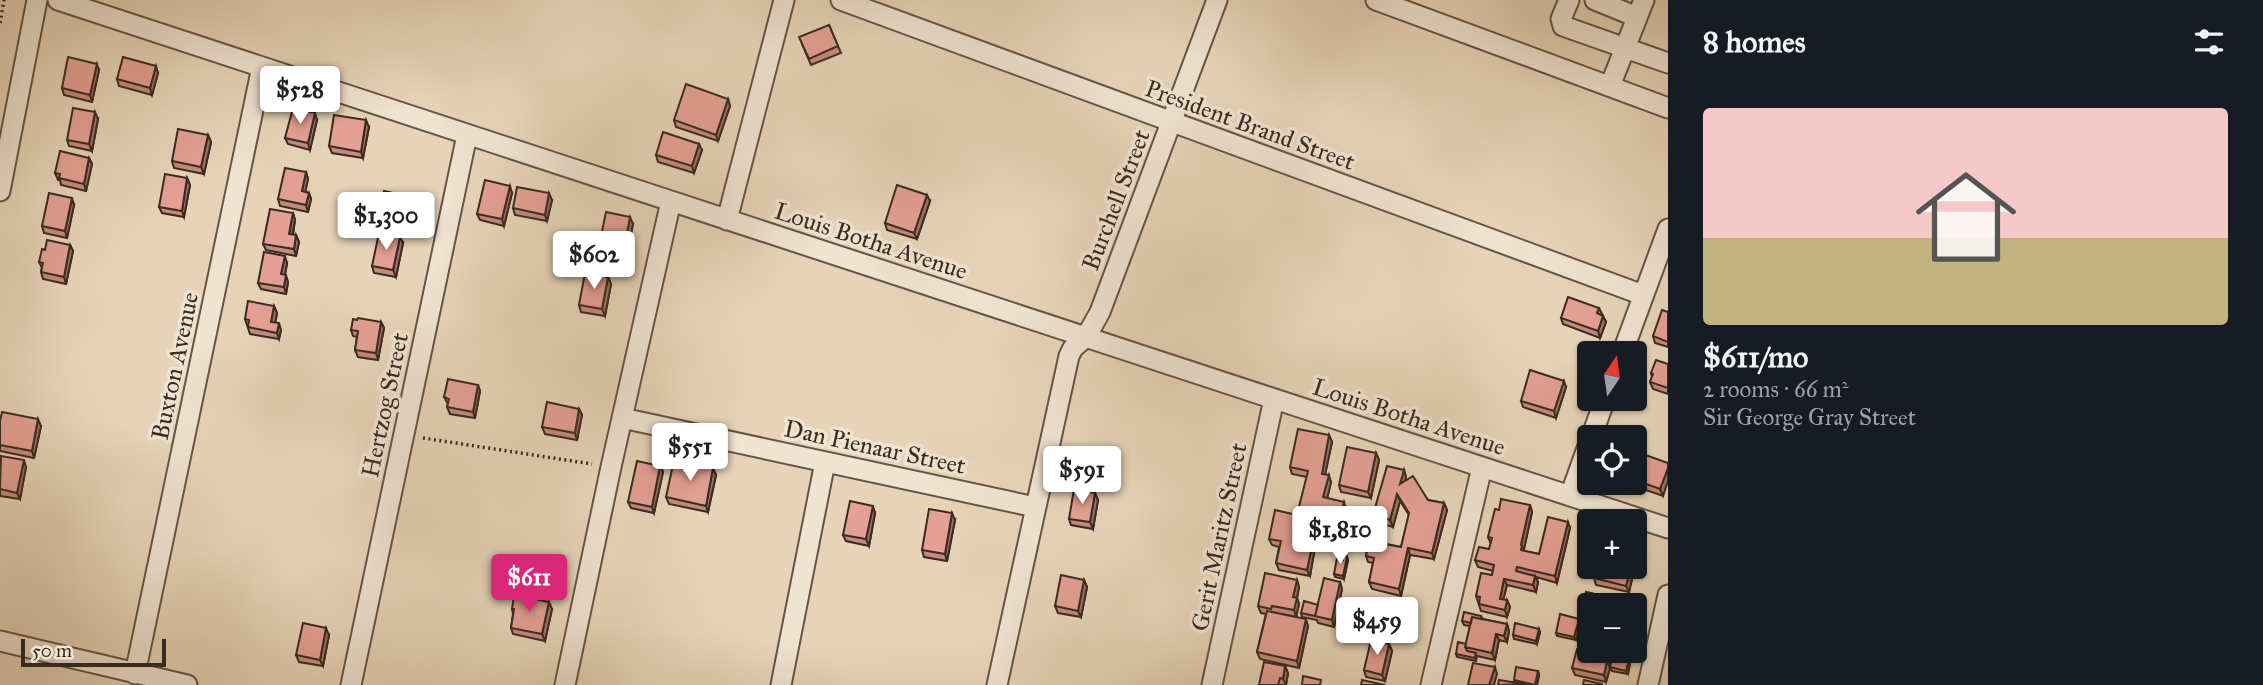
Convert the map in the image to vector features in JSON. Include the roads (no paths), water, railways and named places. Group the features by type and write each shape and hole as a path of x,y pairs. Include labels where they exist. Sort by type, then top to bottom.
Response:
{"street":[{"path":"0,191 37,0"},
{"name":"Louis Botha Avenue","path":"58,0 1668,528"},
{"path":"727,220 784,0"},
{"name":"President Brand Street","path":"841,0 1643,295"},
{"name":"Burchell Street","path":"997,685 1069,356 1073,348 1086,337 1100,312 1217,0"},
{"path":"1377,0 1668,108"},
{"path":"1569,0 1561,19 1563,26 1668,62"},
{"path":"1595,0 1641,8 1609,86"},
{"name":"Buxton Avenue","path":"135,674 262,67"},
{"name":"Hertzog Street","path":"351,685 467,135"},
{"path":"565,685 671,201"},
{"path":"1627,341 1668,229"},
{"name":"Gerit Maritz Street","path":"1212,685 1274,399"},
{"name":"Dan Pienaar Street","path":"622,418 1035,507"},
{"path":"781,685 825,462"},
{"path":"1431,685 1482,467"},
{"path":"1570,496 1577,476"},
{"path":"1648,685 1668,595"},
{"path":"0,642 187,685"}]}
